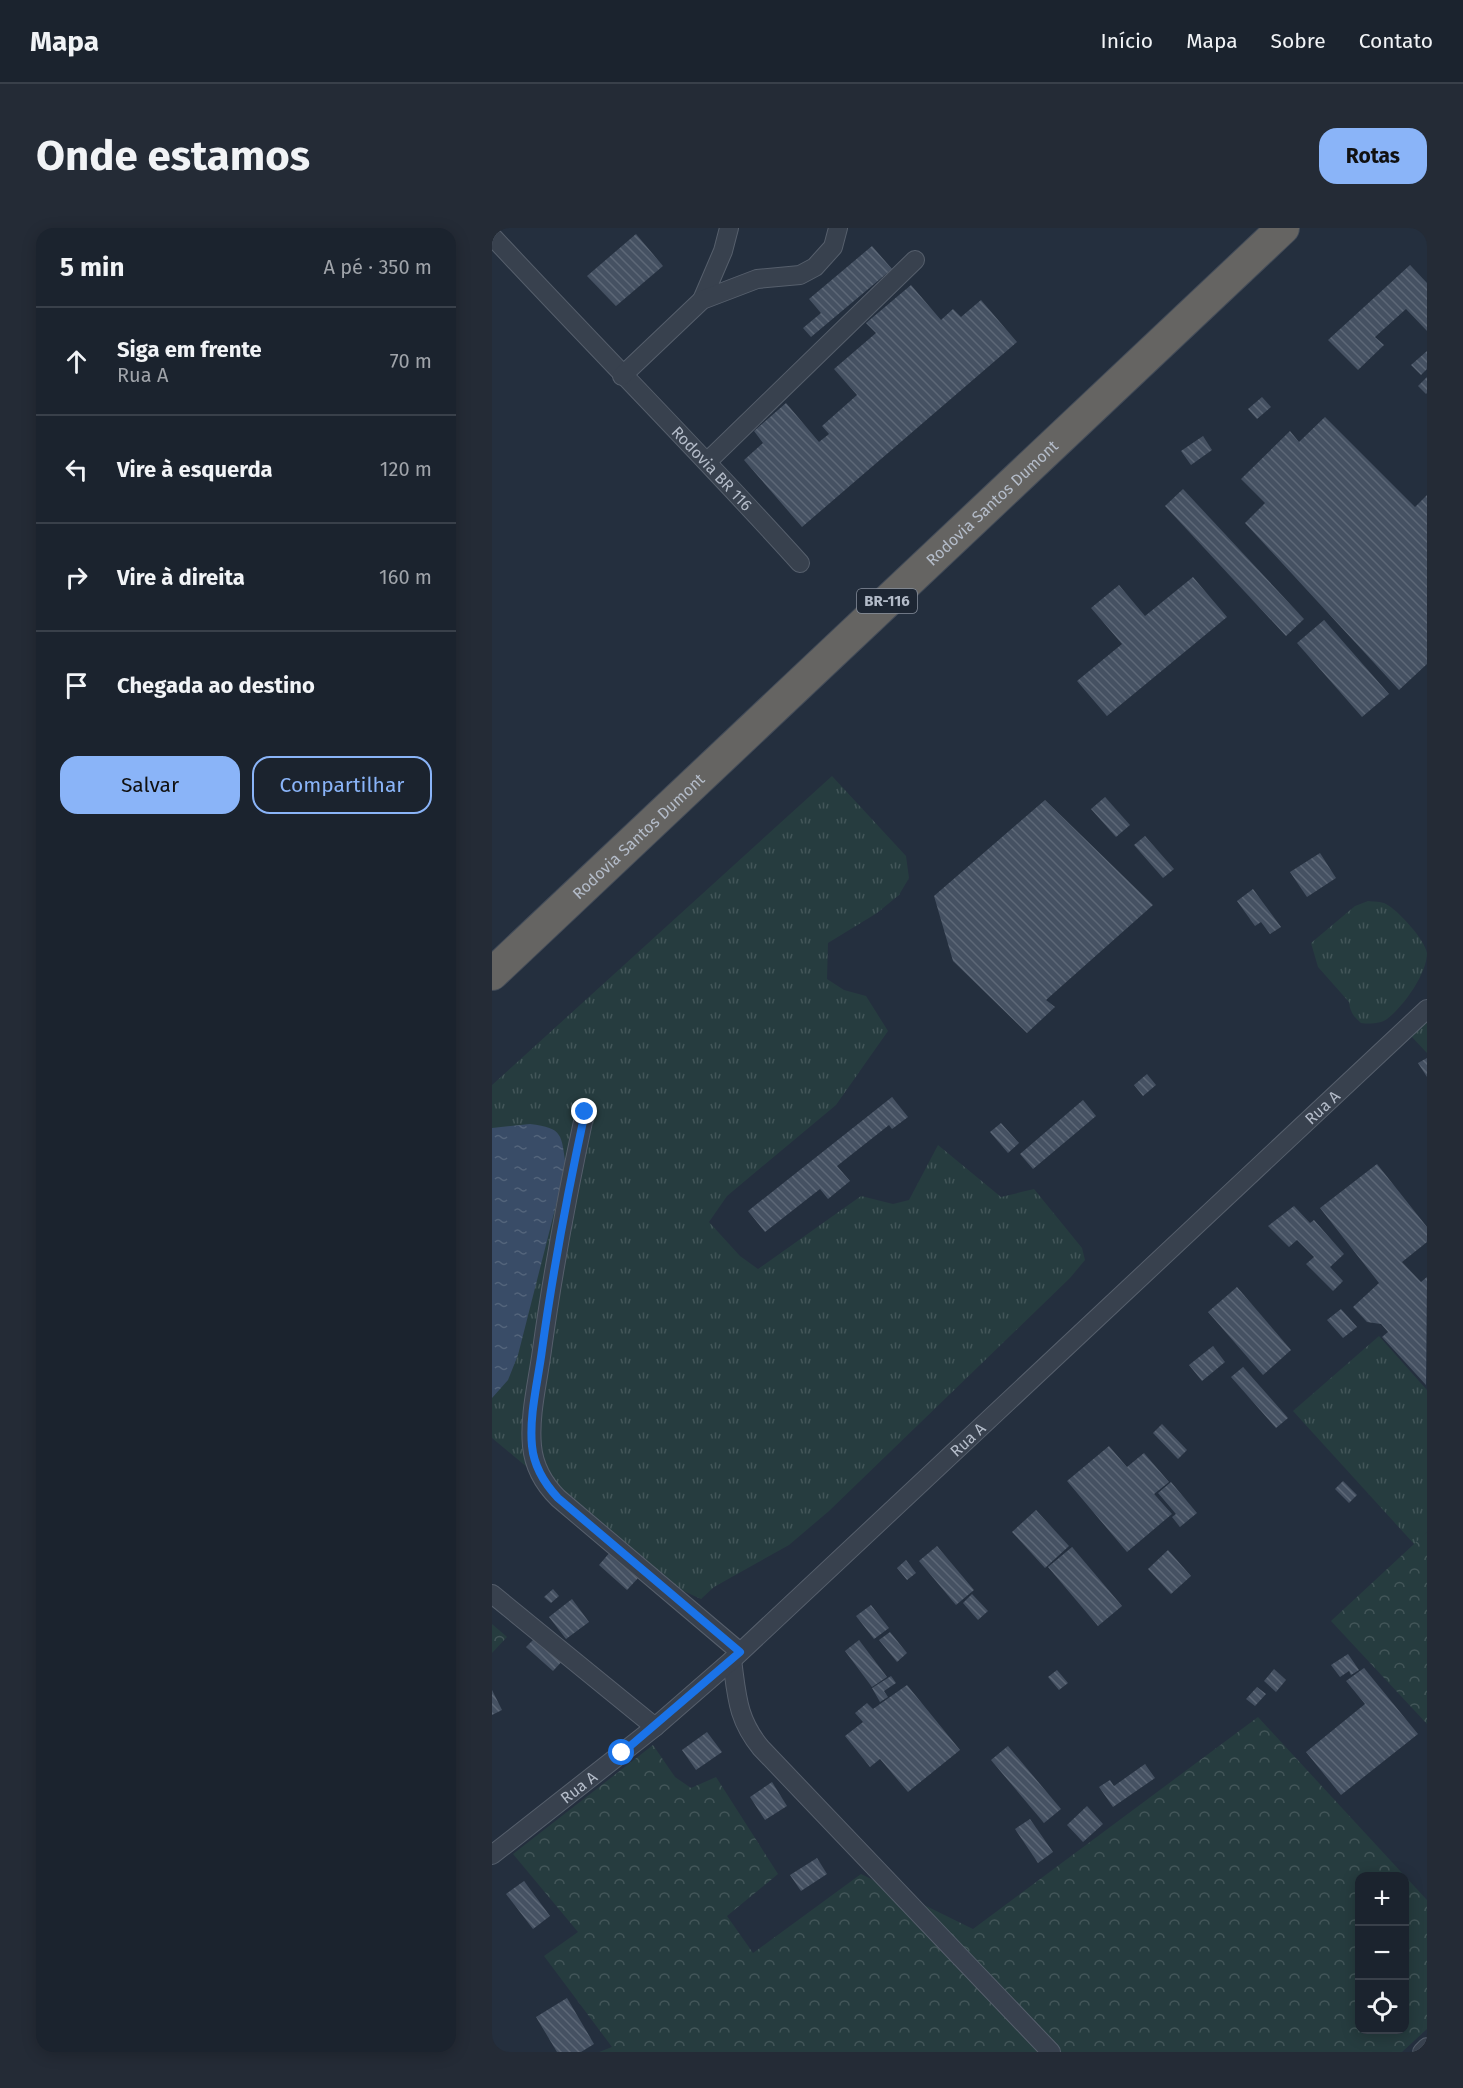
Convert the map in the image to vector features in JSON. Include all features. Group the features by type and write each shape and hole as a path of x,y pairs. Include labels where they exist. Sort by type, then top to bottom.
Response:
{"highway":[{"name":"Rodovia Santos Dumont","path":"492,974 1283,228"}],"street":[{"path":"702,300 723,251 729,228"},
{"path":"622,376 702,300 757,279 808,272 829,254 838,228"},
{"name":"Rodovia BR 116","path":"492,236 622,376 708,461 800,562"},
{"path":"708,461 915,260"},
{"name":"Rua A","path":"492,1855 655,1727 736,1656 1427,1009"},
{"path":"585,1112 556,1246 536,1392 532,1445 536,1464 546,1485 736,1656 740,1714 756,1742 1051,2052"},
{"path":"492,1594 655,1727"},
{"path":"1422,2052 1427,2047"}],"green space":[{"path":"832,776 906,856 909,878 899,895 877,913 828,943 827,979 844,990 866,996 888,1031 836,1105 727,1196 709,1222 740,1256 758,1269 861,1196 893,1204 909,1200 938,1145 1001,1197 1034,1189 1082,1248 1085,1260 1070,1278 829,1511 789,1545 714,1587 701,1599 679,1589 625,1549 492,1438 492,1085"},
{"path":"1368,901 1384,903 1397,912 1416,933 1427,953 1419,980 1400,1007 1381,1022 1361,1023 1350,1009 1349,1002 1318,967 1311,943 1355,906"},
{"path":"1427,1021 1427,1053 1411,1036"},
{"path":"1379,1336 1427,1390 1427,1532 1415,1545 1293,1411"},
{"path":"1427,1532 1427,1724 1331,1621"},
{"path":"492,1624 507,1637 492,1653"},
{"path":"1258,1717 1401,1872 1355,1872 1355,2034 1409,2034 1409,1881 1427,1900 1427,2029 1402,2052 599,2052 612,2047 544,1956 578,1932 513,1854 653,1745 675,1777 691,1788 716,1777 778,1874 727,1916 753,1953 861,1874 973,1929"}],"water":[{"path":"530,1124 549,1128 559,1135 566,1166 518,1355 508,1380 492,1398 492,1128"}],"building":[{"path":"636,234 663,266 616,306 587,276"},
{"path":"872,246 892,269 811,337 803,328 821,313 809,299"},
{"path":"1410,265 1427,283 1427,331 1406,309 1375,337 1384,345 1358,370 1328,340"},
{"path":"911,285 941,320 953,309 961,317 981,300 1017,342 802,527 744,460 763,443 754,431 786,403 819,442 829,434 822,426 857,395 834,369 876,333 866,323"},
{"path":"1427,351 1427,369 1421,375 1411,365"},
{"path":"1427,377 1427,393 1426,394 1418,386"},
{"path":"1262,397 1271,407 1257,419 1248,409"},
{"path":"1325,417 1415,507 1427,495 1427,664 1399,690 1245,523 1265,503 1241,479 1290,431 1299,442"},
{"path":"1203,436 1212,450 1191,465 1181,451"},
{"path":"1183,489 1304,619 1286,636 1165,506"},
{"path":"1193,577 1227,617 1107,716 1077,681 1122,644 1091,608 1119,585 1145,616"},
{"path":"1324,620 1389,694 1362,717 1297,643"},
{"path":"1105,797 1130,825 1116,837 1091,809"},
{"path":"1045,800 1153,905 1046,1000 1055,1007 1027,1033 953,961 934,896"},
{"path":"1145,836 1174,869 1163,878 1134,845"},
{"path":"1320,853 1336,878 1307,897 1290,872"},
{"path":"1253,889 1281,927 1270,934 1261,922 1255,926 1237,901"},
{"path":"1427,1058 1427,1077 1418,1063"},
{"path":"1147,1074 1156,1085 1143,1096 1134,1085"},
{"path":"892,1097 908,1117 892,1129 889,1125 837,1166 850,1181 828,1199 820,1189 765,1232 748,1211"},
{"path":"1083,1100 1096,1116 1033,1169 1020,1154"},
{"path":"1001,1123 1019,1143 1008,1153 990,1132"},
{"path":"1377,1164 1427,1227 1427,1242 1402,1262 1421,1282 1427,1277 1426,1385 1382,1337 1388,1332 1381,1324 1367,1322 1353,1307 1379,1283 1320,1208"},
{"path":"1294,1206 1310,1223 1314,1220 1344,1254 1330,1267 1343,1281 1333,1291 1306,1264 1314,1257 1297,1240 1289,1247 1268,1226"},
{"path":"1237,1287 1291,1350 1263,1375 1208,1312"},
{"path":"1341,1309 1357,1327 1343,1338 1327,1320"},
{"path":"1213,1346 1225,1362 1202,1381 1189,1365"},
{"path":"1243,1367 1288,1418 1276,1428 1231,1377"},
{"path":"1162,1424 1187,1450 1178,1459 1153,1433"},
{"path":"1109,1446 1127,1467 1144,1453 1169,1482 1154,1494 1172,1514 1127,1552 1067,1481"},
{"path":"1343,1481 1357,1495 1349,1503 1335,1489"},
{"path":"1171,1482 1197,1513 1180,1527 1172,1517 1176,1514 1158,1493"},
{"path":"1036,1510 1069,1546 1045,1568 1012,1532"},
{"path":"937,1546 974,1590 956,1605 919,1561"},
{"path":"1072,1547 1122,1606 1098,1626 1048,1567"},
{"path":"1168,1550 1191,1576 1171,1594 1148,1569"},
{"path":"611,1551 639,1577 627,1590 599,1565"},
{"path":"906,1560 916,1573 907,1580 897,1568"},
{"path":"553,1589 559,1596 551,1603 544,1597"},
{"path":"972,1594 988,1611 978,1620 963,1603"},
{"path":"572,1599 589,1622 566,1639 549,1617"},
{"path":"871,1605 889,1628 874,1639 856,1616"},
{"path":"890,1632 907,1653 897,1662 879,1640"},
{"path":"539,1634 565,1658 553,1671 526,1647"},
{"path":"859,1640 887,1677 872,1687 845,1651"},
{"path":"1348,1654 1359,1670 1351,1675 1349,1671 1340,1677 1331,1665"},
{"path":"1364,1668 1418,1734 1341,1795 1306,1752 1365,1704 1346,1681"},
{"path":"1274,1669 1286,1680 1276,1692 1264,1681"},
{"path":"1057,1670 1068,1683 1059,1690 1048,1677"},
{"path":"891,1676 896,1683 884,1691 888,1697 880,1702 872,1688"},
{"path":"907,1685 960,1750 908,1792 880,1759 870,1767 845,1736 863,1722 855,1713 867,1703 873,1709"},
{"path":"1257,1687 1266,1694 1255,1706 1246,1699"},
{"path":"492,1690 502,1710 492,1715"},
{"path":"707,1732 722,1752 696,1770 682,1750"},
{"path":"1008,1746 1061,1809 1044,1823 991,1760"},
{"path":"1145,1764 1155,1778 1113,1807 1099,1787 1110,1780 1114,1786"},
{"path":"772,1782 787,1806 765,1820 750,1797"},
{"path":"1087,1806 1103,1824 1083,1842 1067,1825"},
{"path":"1030,1819 1053,1852 1038,1863 1015,1829"},
{"path":"817,1858 827,1874 801,1891 790,1875"},
{"path":"524,1881 550,1916 533,1929 506,1894"},
{"path":"567,1998 594,2044 581,2052 557,2052 536,2017"}],"route":[{"path":"585,1112 556,1246 534,1403 532,1445 536,1464 546,1485 558,1498 740,1652 622,1753"}]}
